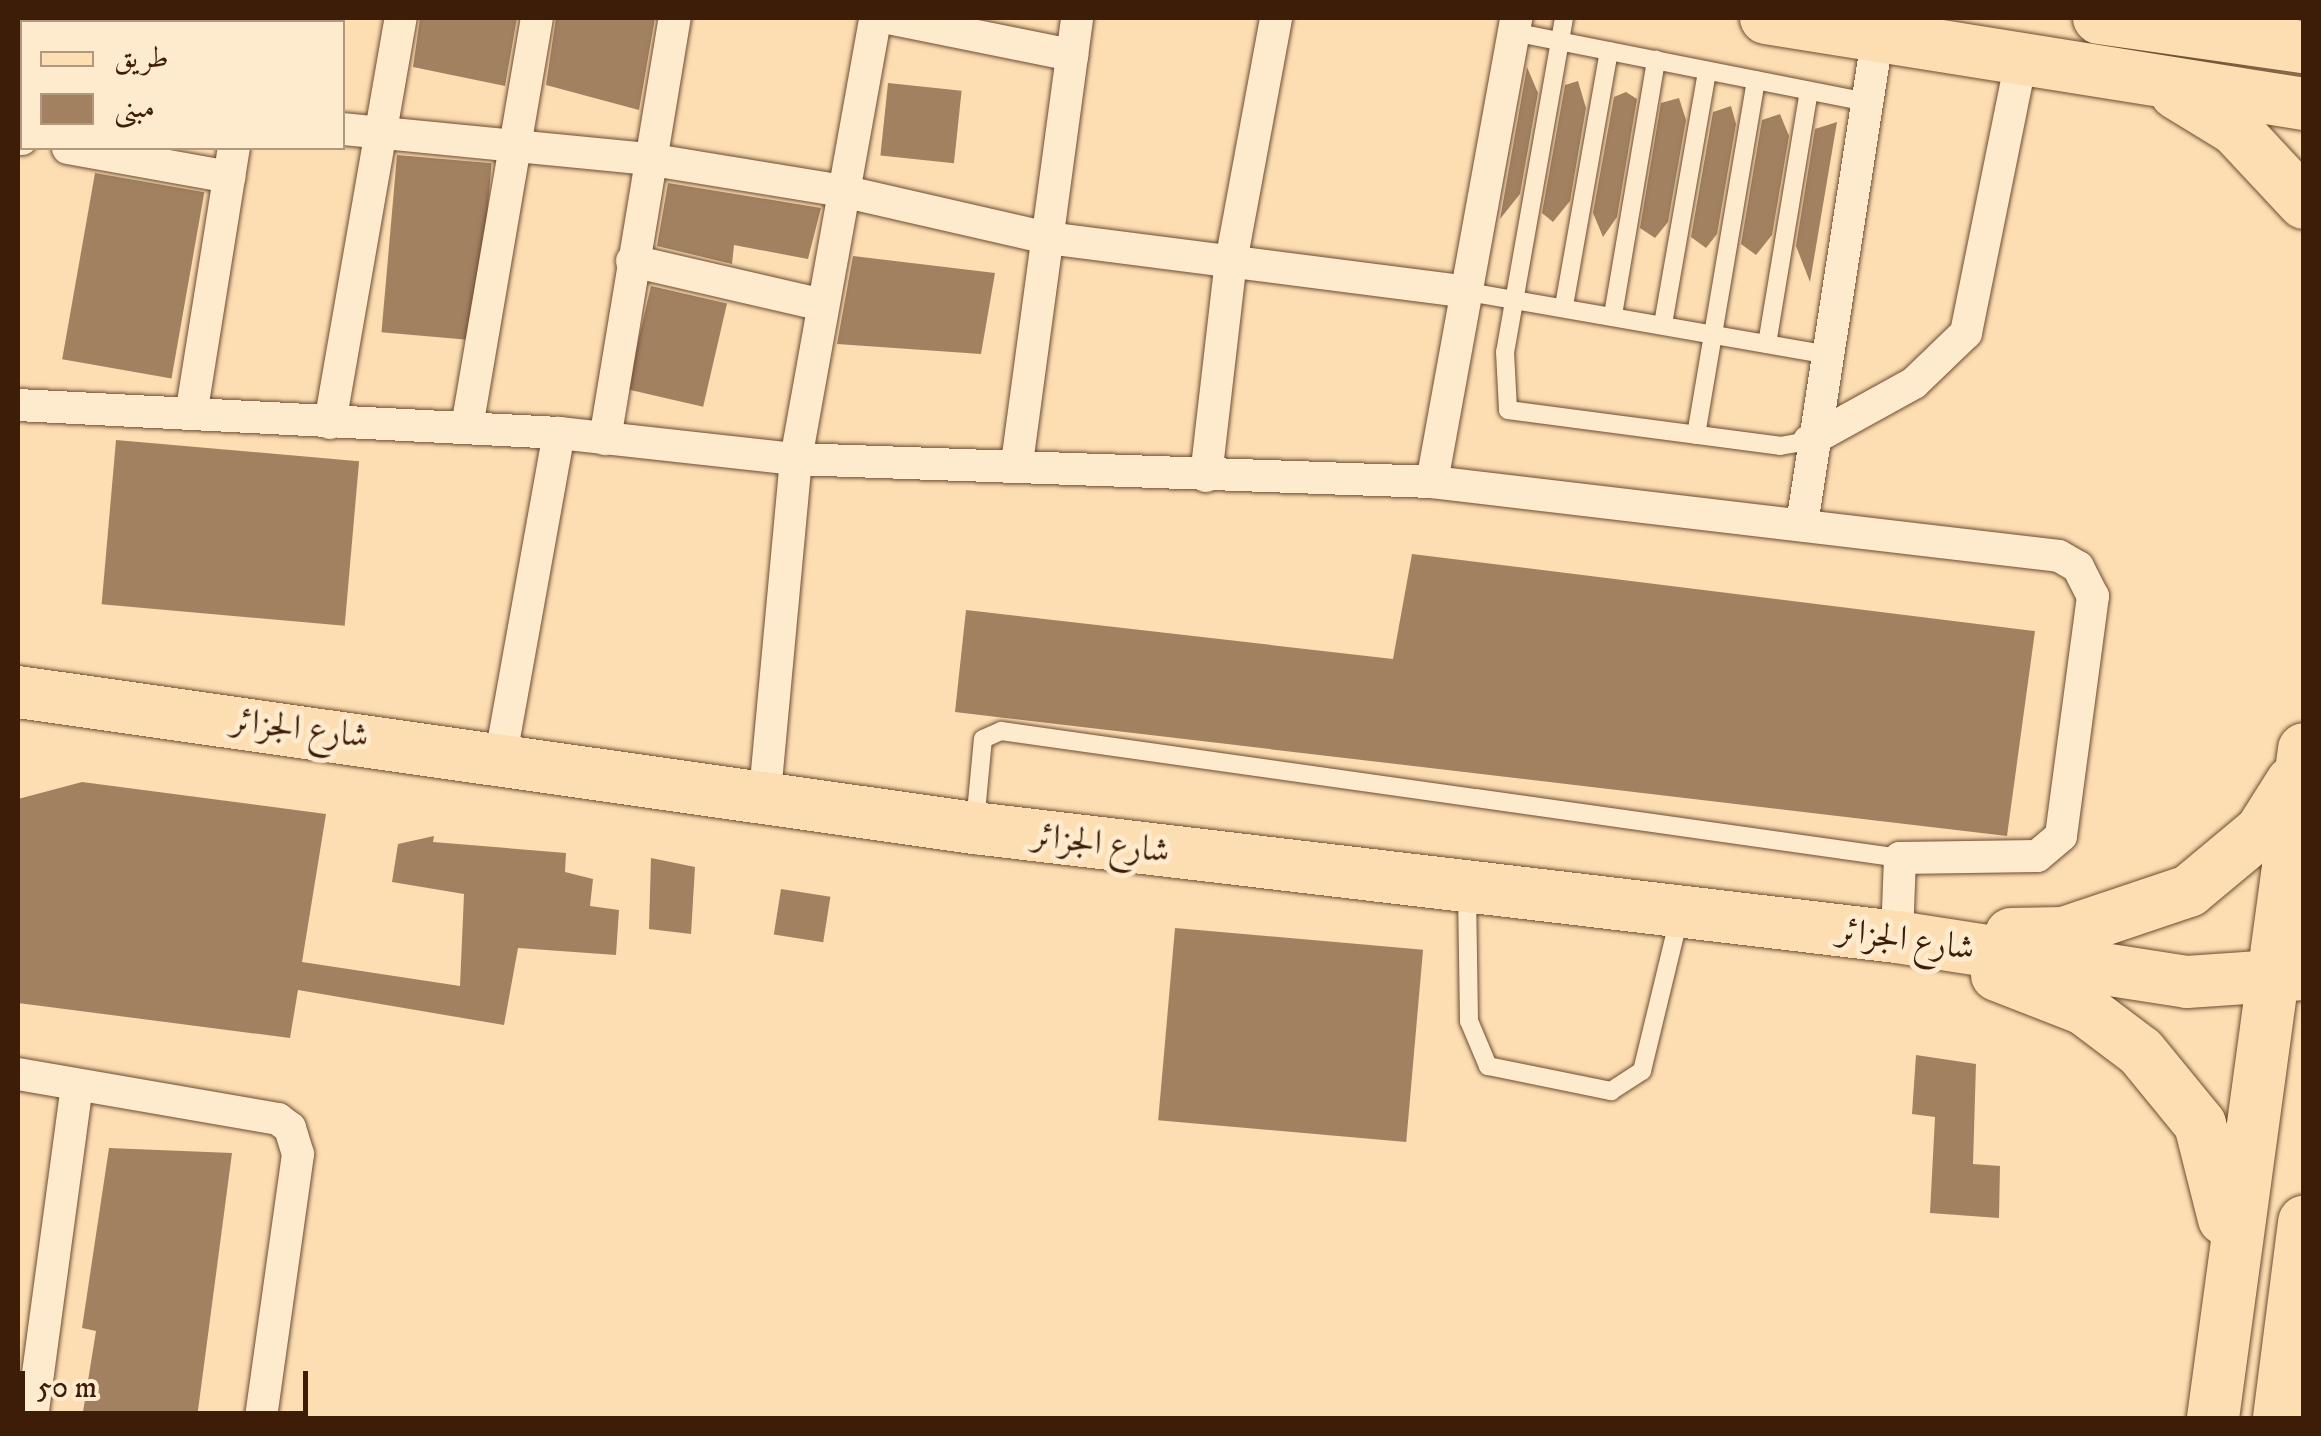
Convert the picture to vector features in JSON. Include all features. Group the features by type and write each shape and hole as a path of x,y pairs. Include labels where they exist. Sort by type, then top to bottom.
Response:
{"main road":[{"path":"1766,18 2020,62 2304,104"},
{"path":"2099,18 2304,47"},
{"path":"2182,32 2256,18"},
{"path":"2162,84 2235,129 2304,203"},
{"name":"شارع الجزائر","path":"18,692 501,755 974,828 1898,937 2285,998"},
{"path":"1898,937 2064,933 2136,914 2230,862 2302,759"},
{"path":"2213,1418 2230,1279 2285,998 2302,759"},
{"path":"1898,937 2084,1008 2141,1052 2200,1124 2220,1183 2230,1279"},
{"path":"2278,1418 2304,1222"}],"street":[{"path":"330,423 400,18"},
{"path":"467,427 538,18"},
{"path":"605,438 647,159 675,18"},
{"path":"765,793 796,459 875,18"},
{"path":"888,18 1072,56"},
{"path":"1018,463 1077,18"},
{"path":"1206,476 1230,267 1276,18"},
{"path":"1432,482 1515,25"},
{"path":"1802,524 1810,441 1876,38"},
{"path":"1810,441 1914,383 1966,333 2020,62"},
{"path":"345,129 647,159 842,191 1047,238 1230,267 1468,292"},
{"path":"91,150 232,162 192,410"},
{"path":"632,261 822,305"},
{"path":"18,405 192,410 330,423 559,432 796,459 1018,463 1206,476 1432,482 2060,556 2078,566 2093,596 2056,846 2037,856 1900,858 1898,937"},
{"path":"501,755 559,432"},
{"path":"18,1074 278,1119 296,1140 261,1418"},
{"path":"32,1418 77,1085"}],"lane":[{"path":"1564,18 1505,352 1508,410 1780,446 1810,441"},
{"path":"1515,25 1560,42 1866,102"},
{"path":"1564,306 1609,51"},
{"path":"1613,315 1656,60"},
{"path":"1663,324 1707,71"},
{"path":"1696,435 1756,80"},
{"path":"1767,344 1808,90"},
{"path":"1468,292 1824,354"},
{"path":"974,828 982,739 1001,731 1900,858"},
{"path":"1467,888 1469,1020 1488,1066 1611,1091 1642,1071 1680,912"}],"building":[{"path":"420,18 517,18 505,86 413,67"},
{"path":"556,18 655,18 639,110 546,85"},
{"path":"1527,67 1538,93 1520,194 1500,219"},
{"path":"1578,81 1586,108 1570,201 1553,222 1542,213 1565,85"},
{"path":"888,83 962,91 954,163 880,156"},
{"path":"1626,92 1637,99 1617,217 1603,237 1593,213 1614,97"},
{"path":"1679,98 1686,120 1668,222 1655,238 1640,228 1661,103"},
{"path":"1731,106 1736,124 1717,234 1706,248 1691,237 1713,112"},
{"path":"1780,114 1789,136 1772,235 1756,255 1741,244 1762,120"},
{"path":"1837,122 1810,282 1796,246 1815,129"},
{"path":"397,155 492,163 476,341 381,332"},
{"path":"95,173 204,192 171,378 62,359"},
{"path":"668,183 821,208 808,259 734,245 732,264 657,246"},
{"path":"853,256 995,273 981,354 837,344"},
{"path":"651,286 727,304 703,407 627,389"},
{"path":"116,440 359,461 345,626 102,604"},
{"path":"1412,554 2035,631 2007,836 955,712 966,610 1393,659"},
{"path":"82,782 326,814 302,962 460,986 464,894 392,882 398,844 434,836 433,842 566,853 565,872 593,879 590,906 619,910 616,955 518,948 504,1025 298,990 290,1038 18,1003 18,799"},
{"path":"651,858 695,867 691,934 649,929"},
{"path":"781,889 830,897 823,942 774,934"},
{"path":"1175,928 1423,950 1406,1142 1158,1120"},
{"path":"1916,1055 1976,1064 1973,1164 2000,1166 1999,1218 1930,1213 1935,1117 1912,1114"},
{"path":"109,1148 232,1153 197,1418 82,1418 96,1331 82,1328"}]}
